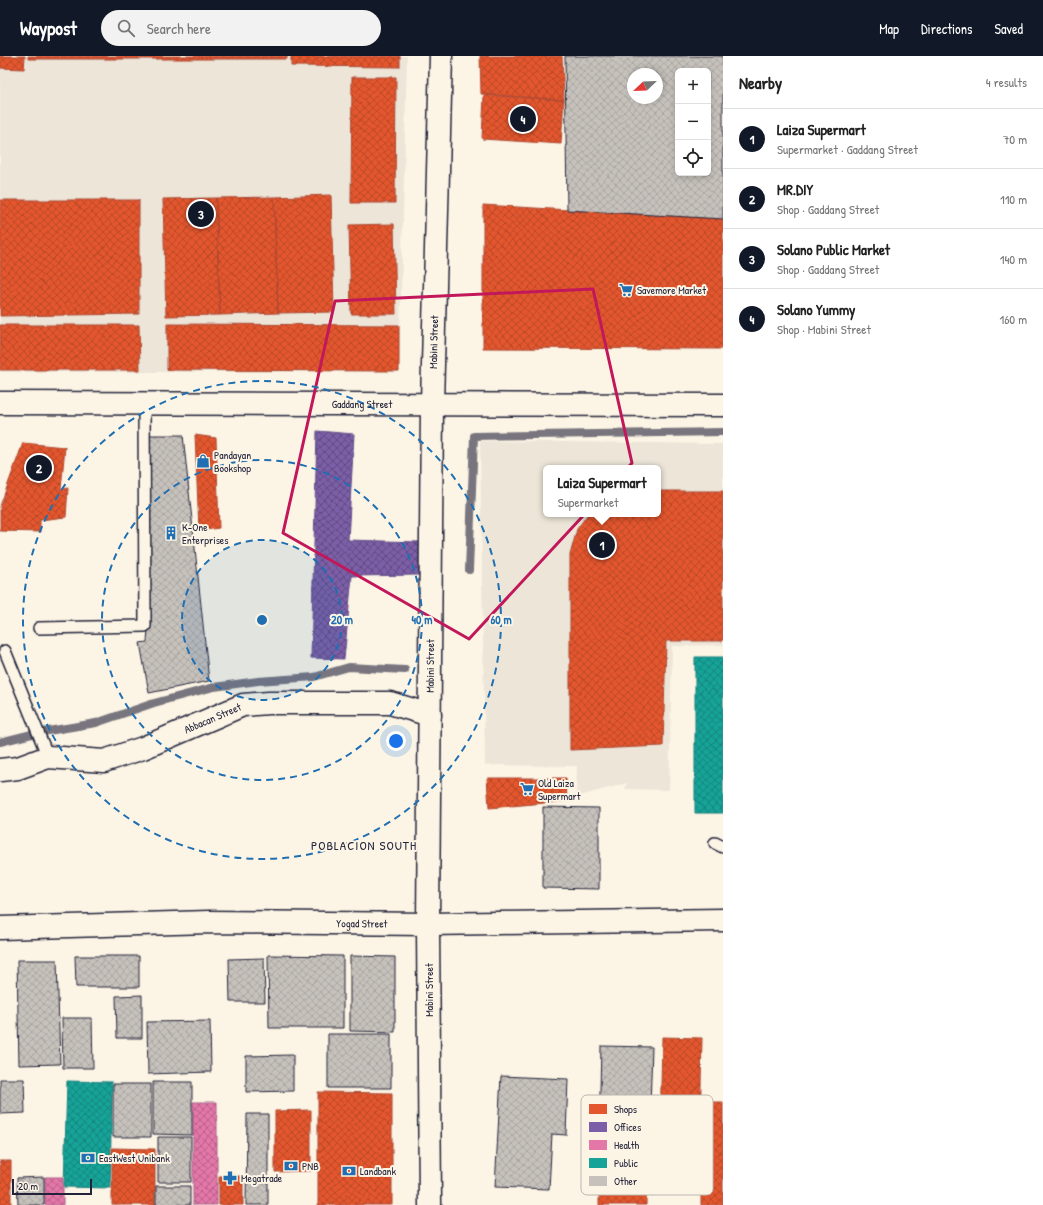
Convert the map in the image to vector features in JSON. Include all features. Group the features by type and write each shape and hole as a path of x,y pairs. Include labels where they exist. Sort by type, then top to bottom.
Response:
{"street":[{"name":"Mabini Street","path":"430,1205 428,924 432,403 441,56"},
{"name":"Gaddang Street","path":"0,403 723,405"},
{"name":"Abbacan Street","path":"0,770 18,768 47,754 104,761 143,748 243,705 269,702 390,703 430,715"},
{"name":"Yogad Street","path":"0,928 209,922 428,924 723,920"}],"lane":[{"path":"39,628 145,626 144,403"},
{"path":"5,651 47,754"}],"highlighted area":[{"path":"593,289 632,463 469,639 283,533 335,301"}],"shaded area":[{"path":"0,56 407,56 399,372 0,372"},
{"path":"480,441 723,444 723,645 672,646 669,790 625,789 627,783 576,797 577,766 485,765"}],"building: Shops":[{"path":"0,56 25,56 24,69 0,68"},
{"path":"28,56 287,56 287,59 28,59"},
{"path":"291,56 400,56 400,67 291,66"},
{"path":"480,56 562,56 564,100 481,94"},
{"path":"352,77 396,77 395,203 351,203"},
{"path":"484,95 564,100 561,144 482,139"},
{"path":"331,195 334,312 278,313 274,197"},
{"path":"274,197 278,313 220,315 216,198"},
{"path":"216,198 220,315 166,316 163,199"},
{"path":"0,200 139,200 139,314 0,316"},
{"path":"483,205 723,219 723,349 483,348"},
{"path":"394,224 396,314 351,314 349,225"},
{"path":"167,324 399,325 399,371 167,370"},
{"path":"0,325 139,325 140,370 0,370"},
{"path":"195,435 216,438 219,528 199,531"},
{"path":"23,443 65,447 61,489 68,488 66,517 40,520 40,532 0,531 0,506"},
{"path":"661,491 723,491 723,641 666,641 663,746 570,750 570,555 577,529 586,517 661,517"},
{"name":"Old Laiza Supermart","path":"487,778 566,778 567,801 489,808"},
{"path":"662,1037 702,1038 701,1095 661,1095"},
{"path":"318,1092 392,1093 392,1205 318,1205"},
{"path":"713,1102 723,1102 723,1205 701,1205 701,1195 713,1195"},
{"path":"311,1110 311,1171 275,1172 275,1111"},
{"path":"112,1148 155,1149 155,1205 112,1205"},
{"path":"0,1161 11,1161 11,1205 0,1205"},
{"path":"219,1176 243,1176 243,1205 219,1205"},
{"path":"599,1195 646,1195 646,1205 599,1205"}],"building: Offices":[{"path":"317,431 354,434 348,540 420,542 419,575 352,576 344,659 311,658"}],"building: Health":[{"path":"193,1102 217,1102 217,1205 193,1205"},
{"path":"45,1177 63,1177 63,1205 45,1205"}],"building: Public":[{"path":"695,657 723,657 723,813 695,813"},
{"path":"67,1081 112,1082 110,1188 64,1187"}],"building: Other":[{"path":"565,56 723,56 723,219 567,210"},
{"name":"K-One Enterprises","path":"150,435 183,435 209,681 149,693 140,643 147,642 148,630"},
{"path":"543,807 599,808 599,889 543,888"},
{"path":"268,955 343,956 343,1028 269,1028"},
{"path":"75,956 139,956 139,987 76,987"},
{"path":"350,956 395,957 395,1032 350,1031"},
{"path":"264,958 265,1002 230,1002 229,959"},
{"path":"17,960 57,960 60,1064 19,1065"},
{"path":"142,995 142,1038 117,1038 116,996"},
{"path":"62,1018 92,1018 93,1068 63,1068"},
{"path":"210,1021 211,1072 148,1074 147,1022"},
{"path":"328,1034 391,1034 391,1088 328,1088"},
{"path":"601,1046 652,1047 650,1095 600,1095"},
{"path":"293,1055 293,1091 246,1092 246,1056"},
{"path":"501,1076 568,1079 566,1135 552,1134 549,1189 495,1187"},
{"path":"0,1079 24,1079 25,1113 0,1114"},
{"path":"153,1082 192,1082 192,1135 153,1134"},
{"path":"113,1084 151,1084 151,1137 113,1137"},
{"path":"247,1114 268,1114 268,1205 246,1205"},
{"path":"158,1137 191,1137 191,1182 158,1182"},
{"path":"44,1177 44,1205 18,1205 17,1178"},
{"path":"156,1186 190,1186 190,1205 156,1205"}],"waterway":[{"path":"469,570 474,436 723,432"},
{"path":"0,742 36,733 96,723 154,703 214,687 258,681 314,677 349,667 405,670"}],"place":[{"name":"Solano Yummy","path":"523,119"},
{"name":"Solano Public Market","path":"201,214"},
{"name":"Savemore Market","path":"626,290"},
{"name":"Pandayan Bookshop","path":"203,461"},
{"name":"MR.DIY","path":"39,468"},
{"name":"K-One Enterprises","path":"171,533"},
{"name":"Laiza Supermart","path":"602,545"},
{"name":"Old Laiza Supermart","path":"527,789"},
{"name":"EastWest Unibank","path":"88,1158"},
{"name":"PNB","path":"291,1166"},
{"name":"Landbank","path":"349,1171"},
{"name":"Megatrade","path":"230,1178"}],"district":[{"name":"POBLACION SOUTH","path":"364,845"}]}
